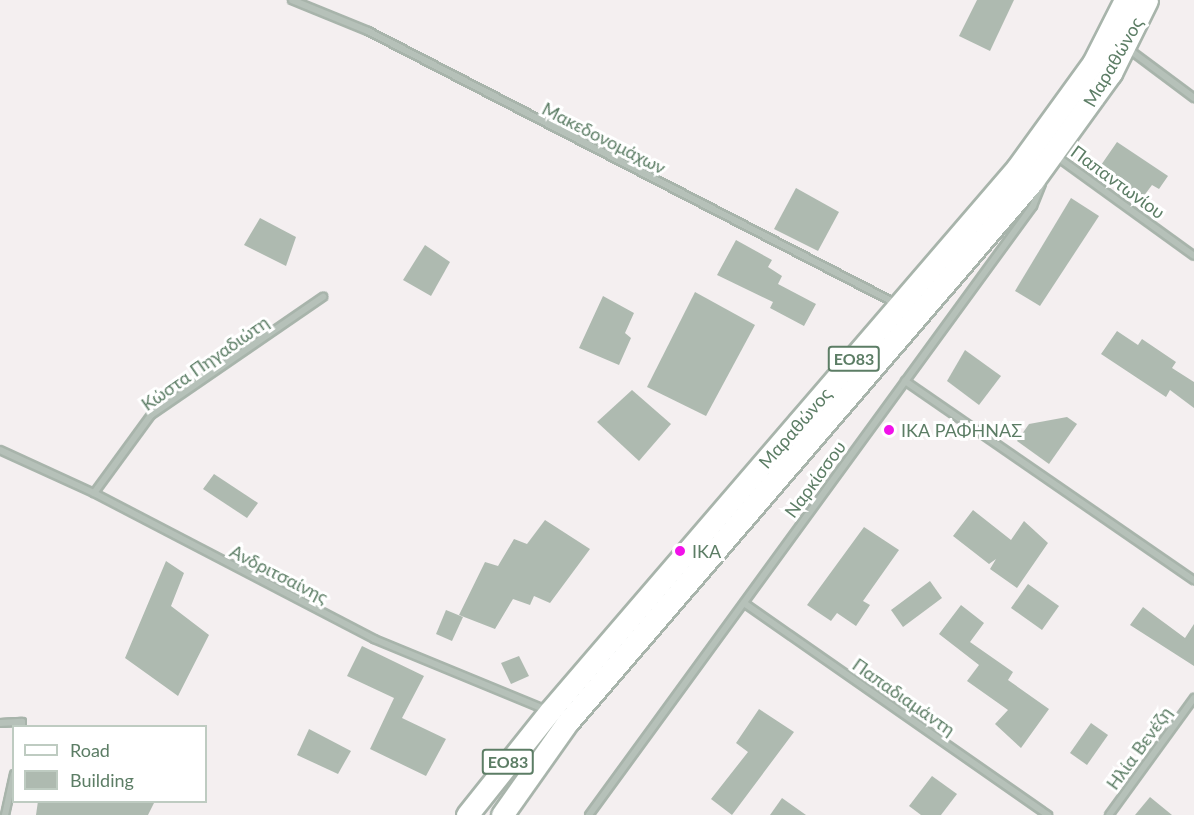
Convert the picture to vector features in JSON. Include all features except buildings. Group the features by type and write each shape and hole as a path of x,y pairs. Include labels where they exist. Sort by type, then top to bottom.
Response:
{"main road":[{"name":"Μαραθώνος","path":"467,815 550,711 900,306 1059,114 1108,38 1125,0"},
{"name":"Μαραθώνος","path":"502,815 567,723 1053,154 1126,48 1147,0"}],"street":[{"name":"Μακεδονομάχων","path":"292,0 368,32 900,306"},
{"path":"1126,48 1194,98"},
{"name":"Παπαντωνίου","path":"1053,154 1194,256"},
{"name":"Ναρκίσσου","path":"590,812 1033,206 1053,154"},
{"name":"Κώστα Πηγαδιώτη","path":"94,493 151,415 323,297"},
{"path":"905,381 1194,580"},
{"name":"Ανδριτσαίνης","path":"0,450 94,493 374,639 550,711"},
{"name":"Παπαδιαμάντη","path":"744,603 1048,815"},
{"name":"Ηλία Βενέζη","path":"1109,815 1194,698"},
{"path":"0,723 22,724"},
{"path":"5,815 12,783"},
{"path":"590,812 599,815"}],"place":[{"name":"ΙΚΑ ΡΑΦΗΝΑΣ","path":"889,430"},
{"name":"ΙΚΑ","path":"680,551"}]}
